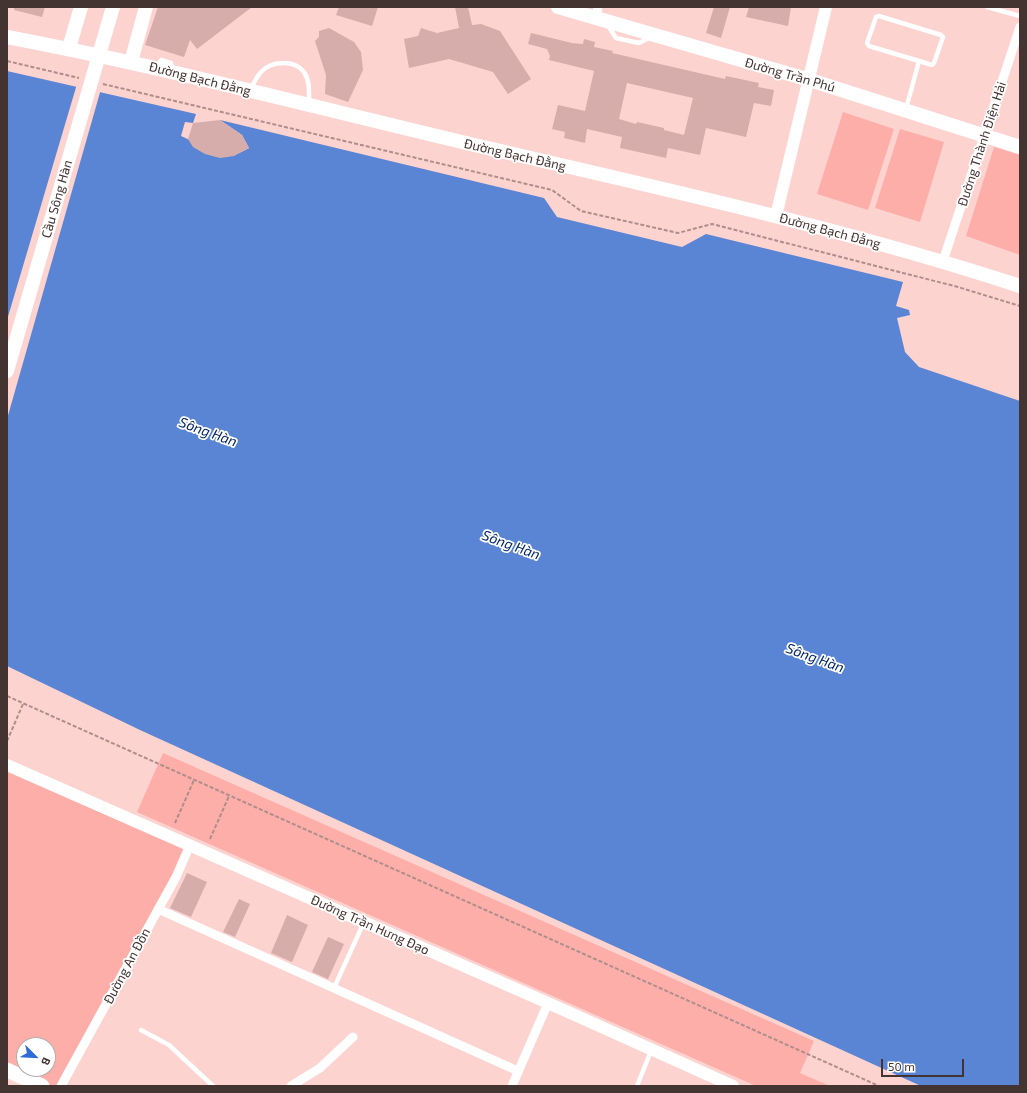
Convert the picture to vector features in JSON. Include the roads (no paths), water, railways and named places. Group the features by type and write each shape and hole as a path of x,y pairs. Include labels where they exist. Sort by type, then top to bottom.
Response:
{"highway":[{"path":"7,1070 42,1086"}],"main road":[{"path":"69,48 80,7"},
{"name":"Cầu Sông Hàn","path":"7,370 113,7"},
{"path":"131,62 146,7"},
{"name":"Đường Trần Phú","path":"558,7 600,16 654,36 810,80 1020,147"},
{"path":"776,216 810,80 826,7"},
{"name":"Đường Bạch Đằng","path":"7,37 69,48 131,62 308,106 776,216 943,261 1020,286"},
{"name":"Đường Trần Hưng Đạo","path":"7,765 652,1049 718,1083 733,1086"}],"street":[{"name":"Đường Thành Điện Hải","path":"943,261 1020,27"},
{"name":"Đường An Đồn","path":"61,1086 176,877 190,845"},
{"path":"158,909 518,1071"},
{"path":"512,1086 548,1003"},
{"path":"290,1086 320,1068 353,1037"}],"lane":[{"path":"988,7 1020,16"},
{"path":"879,16 941,35 943,37 934,63 932,65 919,61 869,46 867,43 876,17 879,16"},
{"path":"906,111 919,61"},
{"path":"249,91 261,72 272,64 288,63 303,71 310,85 308,106"},
{"path":"334,988 364,922"},
{"path":"141,1030 169,1045 213,1086"},
{"path":"637,1086 652,1049"}],"water":[{"name":"Sông Hàn","path":"7,71 196,114 193,123 185,122 181,136 220,156 237,154 249,148 242,135 220,120 544,198 557,217 682,247 706,234 903,282 896,306 909,310 910,315 897,318 905,352 919,367 1020,401 1020,1086 921,1086 140,730 7,666"}]}
